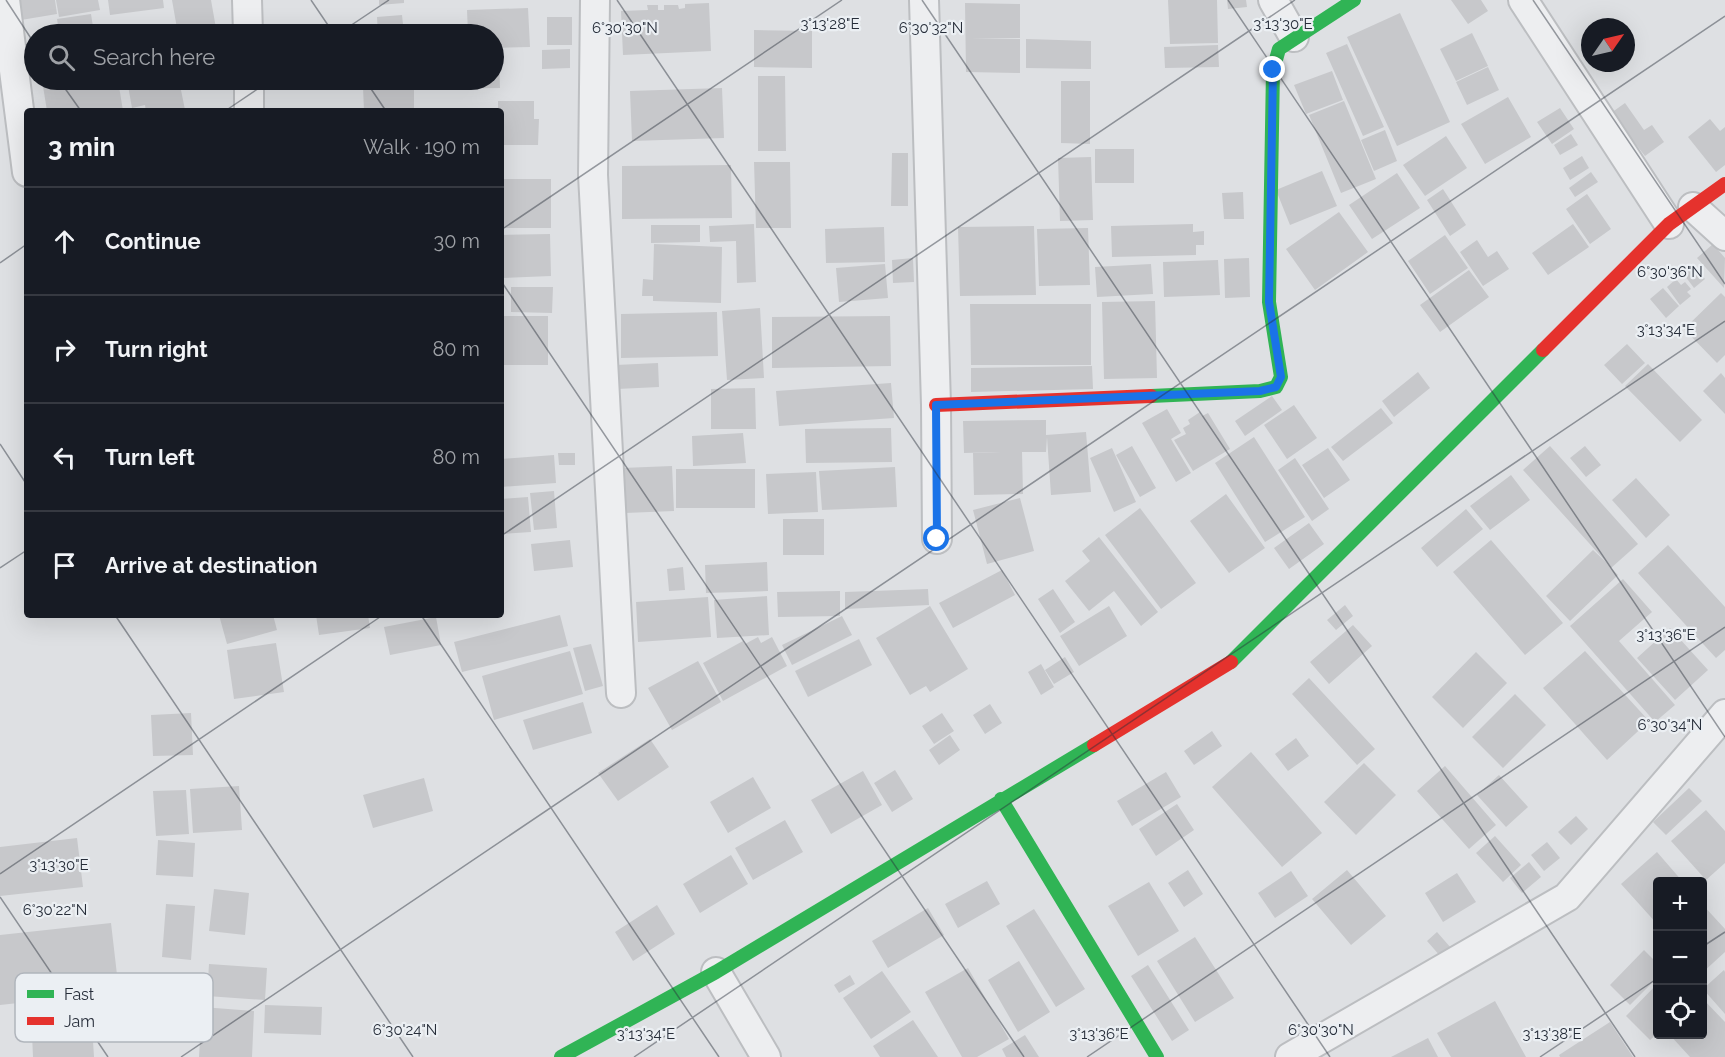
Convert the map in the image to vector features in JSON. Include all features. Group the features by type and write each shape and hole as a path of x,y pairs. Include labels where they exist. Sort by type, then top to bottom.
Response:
{"street":[{"path":"4,0 24,150"},
{"path":"247,0 248,24"},
{"path":"595,0 593,175 621,693"},
{"path":"924,0 936,405 937,539"},
{"path":"1273,0 1294,37"},
{"path":"936,405 1260,391 1276,387 1281,377 1269,302 1273,70 1279,49 1294,37 1354,0"},
{"path":"1523,0 1669,224"},
{"path":"249,90 249,108"},
{"path":"561,1057 716,972 1229,664 1669,224 1725,184"},
{"path":"1693,207 1725,236"},
{"path":"1290,1057 1567,897 1725,714"},
{"path":"1001,799 1157,1057"},
{"path":"716,972 766,1057"}],"building":[{"path":"11,0 55,0 57,14 15,21"},
{"path":"56,0 98,0 100,10 59,17"},
{"path":"108,0 163,0 164,8 110,15"},
{"path":"172,0 211,0 215,24 176,24"},
{"path":"379,0 404,0 404,3 379,5"},
{"path":"1168,0 1217,0 1218,43 1170,44"},
{"path":"1227,0 1246,0 1247,7 1228,9"},
{"path":"1451,0 1481,0 1488,11 1468,24"},
{"path":"709,3 711,51 623,55 621,11 648,10 647,5 658,5 658,10 664,10 664,5 678,5 679,9 685,8 685,4"},
{"path":"965,3 1020,4 1020,38 971,38 1020,39 1020,73 966,72"},
{"path":"528,8 530,47 504,48 504,24 468,24 467,10"},
{"path":"1400,13 1450,122 1397,146 1347,37"},
{"path":"91,14 93,24 58,24 57,19"},
{"path":"402,15 403,24 377,24 377,17"},
{"path":"547,17 572,17 572,45 547,45"},
{"path":"754,30 812,31 812,68 754,67"},
{"path":"1472,33 1488,66 1456,81 1440,49"},
{"path":"1026,39 1091,41 1091,69 1026,68"},
{"path":"1347,44 1384,127 1363,136 1326,53"},
{"path":"1218,45 1219,67 1165,68 1164,47"},
{"path":"570,49 570,68 542,69 542,50"},
{"path":"1488,67 1499,90 1467,105 1456,82"},
{"path":"1332,71 1343,100 1306,114 1294,85"},
{"path":"758,76 785,76 786,151 758,151"},
{"path":"1061,81 1090,81 1090,144 1061,143"},
{"path":"722,88 724,138 632,141 630,91"},
{"path":"44,90 120,90 123,108 47,108"},
{"path":"129,90 181,90 185,108 146,108 145,105 132,108"},
{"path":"363,90 414,90 414,108 364,108"},
{"path":"1508,97 1531,137 1485,164 1461,124"},
{"path":"498,101 534,101 534,119 539,119 538,145 504,145 504,108 498,108"},
{"path":"1344,101 1376,179 1341,193 1309,115"},
{"path":"1625,103 1644,130 1652,125 1664,142 1645,156 1611,113"},
{"path":"1560,108 1574,129 1552,144 1537,122"},
{"path":"1710,119 1720,131 1725,127 1725,165 1716,172 1688,137"},
{"path":"1385,130 1397,161 1374,171 1361,140"},
{"path":"1571,134 1578,145 1560,155 1554,145"},
{"path":"1446,136 1467,168 1425,196 1403,165"},
{"path":"1095,149 1134,149 1134,183 1095,183"},
{"path":"892,153 908,153 908,206 891,206"},
{"path":"1582,156 1589,168 1570,180 1563,168"},
{"path":"1091,157 1093,220 1060,221 1058,158"},
{"path":"754,162 790,162 791,228 756,228"},
{"path":"731,165 732,218 622,219 622,166"},
{"path":"1322,171 1337,206 1290,225 1276,190"},
{"path":"1591,172 1598,182 1575,197 1569,188"},
{"path":"1397,173 1420,208 1372,239 1349,205"},
{"path":"504,179 551,179 551,228 504,228"},
{"path":"1443,189 1466,225 1450,236 1427,200"},
{"path":"1243,192 1244,219 1224,219 1222,193"},
{"path":"1587,194 1611,229 1590,244 1566,209"},
{"path":"1339,212 1368,252 1315,290 1286,249"},
{"path":"754,224 756,282 737,283 736,241 710,242 709,226"},
{"path":"1193,224 1193,232 1204,231 1204,245 1196,245 1196,255 1112,257 1111,226"},
{"path":"1573,224 1589,247 1548,275 1532,253"},
{"path":"651,225 700,225 700,242 651,243"},
{"path":"1034,226 1036,295 960,296 958,227"},
{"path":"884,227 885,262 826,263 825,229"},
{"path":"1088,228 1090,285 1039,286 1037,229"},
{"path":"550,234 551,276 504,278 504,235"},
{"path":"1445,235 1468,268 1430,294 1408,261"},
{"path":"1477,240 1488,257 1497,251 1509,269 1483,286 1460,252"},
{"path":"654,244 722,247 721,303 653,301 653,296 642,296 643,279 653,280"},
{"path":"1713,244 1725,258 1724,288 1697,258"},
{"path":"913,258 914,282 893,283 892,260"},
{"path":"1249,258 1250,297 1225,298 1224,259"},
{"path":"1218,260 1220,295 1164,297 1163,262"},
{"path":"885,264 888,298 839,302 836,268"},
{"path":"1151,264 1153,294 1097,297 1095,267"},
{"path":"1693,264 1705,279 1694,288 1682,272"},
{"path":"1469,270 1489,297 1440,332 1420,305"},
{"path":"1676,279 1681,285 1685,282 1691,289 1687,292 1691,296 1680,305 1667,287"},
{"path":"511,287 553,287 552,313 511,312"},
{"path":"1663,288 1679,306 1666,318 1650,299"},
{"path":"1721,293 1725,297 1725,355 1717,363 1684,329"},
{"path":"1155,301 1157,378 1104,379 1102,302"},
{"path":"970,304 1091,304 1091,365 971,365"},
{"path":"760,308 764,378 727,380 722,311"},
{"path":"717,312 718,356 621,358 621,314"},
{"path":"504,316 548,316 548,365 504,365"},
{"path":"890,316 891,366 772,368 772,317"},
{"path":"1627,344 1645,363 1622,384 1604,365"},
{"path":"658,363 659,387 617,389 616,365"},
{"path":"1648,364 1702,420 1680,442 1625,386"},
{"path":"1092,366 1093,389 971,392 971,368"},
{"path":"1418,372 1430,388 1394,417 1382,401"},
{"path":"1721,373 1725,378 1725,414 1703,391"},
{"path":"891,383 894,418 779,426 776,391"},
{"path":"755,388 756,429 711,429 711,389"},
{"path":"1272,396 1282,410 1245,436 1235,421"},
{"path":"1294,405 1317,438 1287,459 1264,425"},
{"path":"1381,408 1393,423 1343,461 1331,447"},
{"path":"1167,409 1181,433 1171,439 1191,473 1176,482 1142,423"},
{"path":"1200,412 1202,416 1208,413 1230,449 1193,471 1174,440 1186,434 1183,428 1190,424 1188,420"},
{"path":"1046,420 1046,435 1086,432 1091,492 1051,495 1047,437 1046,452 1022,452 1023,494 974,495 973,453 1001,452 964,453 963,421"},
{"path":"891,428 892,462 806,463 805,429"},
{"path":"743,433 746,463 693,466 692,436"},
{"path":"1254,437 1305,517 1265,542 1215,463"},
{"path":"1132,446 1156,488 1140,497 1116,455"},
{"path":"1550,446 1638,544 1611,568 1618,575 1570,621 1546,596 1593,550 1607,563 1523,470"},
{"path":"1585,446 1601,465 1586,477 1570,458"},
{"path":"1112,448 1136,502 1114,512 1090,458"},
{"path":"1328,448 1350,480 1324,498 1302,465"},
{"path":"558,453 575,453 575,465 559,465"},
{"path":"554,455 556,483 504,487 504,459"},
{"path":"1295,458 1329,509 1312,521 1278,470"},
{"path":"672,466 674,511 625,513 622,468"},
{"path":"895,467 897,507 822,510 819,471"},
{"path":"676,469 755,469 755,508 676,508"},
{"path":"816,472 818,512 768,514 766,474"},
{"path":"1511,475 1530,500 1490,530 1470,506"},
{"path":"1636,478 1670,515 1646,538 1612,500"},
{"path":"554,491 557,528 534,530 530,493"},
{"path":"1226,494 1265,548 1229,573 1190,521"},
{"path":"528,497 531,532 504,534 504,499"},
{"path":"1020,498 1034,551 987,564 973,510"},
{"path":"1140,508 1196,583 1161,609 1105,535"},
{"path":"1466,509 1483,529 1437,567 1421,548"},
{"path":"783,519 824,519 824,555 783,555"},
{"path":"1309,523 1324,544 1289,569 1274,548"},
{"path":"1099,537 1158,612 1141,626 1114,591 1089,611 1065,581 1090,561 1082,551"},
{"path":"570,540 573,567 534,571 531,544"},
{"path":"1491,540 1563,623 1525,655 1453,572"},
{"path":"1668,545 1725,607 1725,650 1716,658 1638,573"},
{"path":"767,562 768,591 706,593 705,565"},
{"path":"683,567 685,590 669,591 667,569"},
{"path":"1002,570 1015,595 953,628 939,603"},
{"path":"1623,579 1652,612 1619,641 1675,705 1655,722 1570,626"},
{"path":"928,589 929,605 845,609 845,592"},
{"path":"1053,589 1075,622 1060,633 1038,599"},
{"path":"840,591 840,616 778,617 777,592"},
{"path":"767,596 769,635 717,638 714,600"},
{"path":"708,597 711,637 638,642 636,602"},
{"path":"1345,605 1353,616 1336,630 1327,620"},
{"path":"930,606 968,669 930,692 926,686 910,695 876,638"},
{"path":"1109,606 1127,636 1079,666 1060,636"},
{"path":"560,615 568,646 462,672 454,642"},
{"path":"842,616 852,635 792,665 782,645"},
{"path":"220,618 274,618 277,630 227,644"},
{"path":"316,618 368,618 370,628 319,635"},
{"path":"436,618 441,645 390,655 384,627"},
{"path":"1353,625 1372,646 1329,684 1310,662"},
{"path":"1670,628 1708,670 1675,700 1637,658"},
{"path":"758,637 761,643 772,637 787,666 723,701 703,663 743,641 745,644"},
{"path":"859,639 872,665 808,697 795,671"},
{"path":"276,643 284,692 234,699 227,650"},
{"path":"591,644 603,686 585,691 573,648"},
{"path":"570,651 583,694 494,720 482,676"},
{"path":"1585,651 1649,721 1607,760 1543,688"},
{"path":"1476,652 1507,683 1463,728 1432,697"},
{"path":"1065,657 1074,672 1054,684 1045,670"},
{"path":"698,661 721,702 672,730 648,688"},
{"path":"1041,664 1054,687 1041,695 1028,672"},
{"path":"1309,678 1375,749 1357,765 1292,694"},
{"path":"1515,694 1546,725 1503,768 1472,737"},
{"path":"583,702 592,733 533,750 523,720"},
{"path":"990,704 1002,723 985,734 973,715"},
{"path":"191,713 193,755 153,756 151,715"},
{"path":"942,713 954,731 934,744 922,726"},
{"path":"1212,731 1222,746 1194,765 1184,751"},
{"path":"950,735 960,750 939,765 929,750"},
{"path":"1296,738 1309,756 1288,771 1275,754"},
{"path":"650,739 669,767 618,801 598,773"},
{"path":"1251,752 1322,833 1282,867 1212,787"},
{"path":"1364,763 1396,795 1356,835 1324,802"},
{"path":"1445,766 1496,825 1469,849 1417,791"},
{"path":"895,770 913,799 892,812 874,783"},
{"path":"863,771 882,805 831,834 811,800"},
{"path":"1166,772 1181,797 1132,826 1117,801"},
{"path":"1499,775 1528,807 1506,827 1477,795"},
{"path":"753,777 771,808 728,833 710,802"},
{"path":"424,778 433,811 373,828 363,795"},
{"path":"239,786 242,830 193,833 190,789"},
{"path":"1689,788 1702,801 1666,835 1653,822"},
{"path":"186,790 189,834 156,836 153,791"},
{"path":"1177,804 1194,830 1156,856 1139,829"},
{"path":"1706,810 1725,831 1725,863 1707,879 1671,841"},
{"path":"1576,816 1588,829 1571,845 1558,832"},
{"path":"785,820 803,852 753,880 735,848"},
{"path":"1495,836 1521,865 1503,882 1476,853"},
{"path":"77,838 83,887 0,896 0,847"},
{"path":"158,840 195,843 193,877 156,875"},
{"path":"1547,842 1560,858 1544,871 1531,855"},
{"path":"1657,852 1679,877 1653,877 1653,919 1621,884"},
{"path":"731,855 748,884 700,913 683,884"},
{"path":"1529,862 1541,877 1522,893 1510,878"},
{"path":"1188,870 1203,894 1184,907 1168,883"},
{"path":"1347,870 1386,916 1351,945 1312,899"},
{"path":"1291,871 1308,896 1275,918 1258,893"},
{"path":"1457,873 1476,902 1443,922 1425,893"},
{"path":"987,881 1000,904 958,928 945,904"},
{"path":"1149,882 1179,931 1138,956 1108,906"},
{"path":"214,889 249,893 245,935 209,931"},
{"path":"166,904 195,906 191,960 162,957"},
{"path":"657,905 675,934 633,961 615,932"},
{"path":"928,908 944,935 888,968 872,941"},
{"path":"1034,909 1085,989 1056,1007 1006,926"},
{"path":"1707,909 1725,929 1725,952 1707,968"},
{"path":"111,923 117,973 15,973 15,1003 0,1005 0,935"},
{"path":"1437,932 1451,948 1441,957 1427,941"},
{"path":"1195,937 1234,998 1195,1022 1157,961"},
{"path":"1644,950 1653,959 1653,982 1630,1005 1610,985"},
{"path":"1019,961 1050,1012 1018,1032 988,980"},
{"path":"209,964 267,968 265,1000 213,996 213,973 208,973"},
{"path":"1148,965 1189,1030 1172,1041 1131,976"},
{"path":"968,968 1009,1039 977,1057 962,1057 925,992"},
{"path":"1724,970 1725,1014 1707,994 1707,985"},
{"path":"882,971 911,1012 871,1039 843,998"},
{"path":"850,975 855,984 839,993 834,985"},
{"path":"1653,988 1653,1037 1650,1040 1626,1016"},
{"path":"1495,1001 1526,1057 1451,1057 1437,1033"},
{"path":"1707,1003 1725,1022 1725,1057 1690,1057 1674,1039 1707,1039"},
{"path":"265,1005 322,1007 321,1035 264,1033"},
{"path":"213,1008 254,1011 252,1057 199,1057 200,1042 213,1042"},
{"path":"913,1020 938,1057 880,1057 873,1046"},
{"path":"1610,1022 1633,1057 1560,1057 1559,1055"},
{"path":"1025,1035 1039,1057 1006,1057 1002,1049"},
{"path":"1428,1038 1438,1057 1391,1057"},
{"path":"32,1042 93,1042 94,1057 33,1057"}],"traffic: fast":[{"path":"1151,396 1260,391 1276,387 1281,377 1269,302 1273,70 1279,49 1354,0"},
{"path":"1231,662 1543,350"},
{"path":"561,1057 716,972 1094,745"},
{"path":"1001,799 1157,1057"}],"traffic: jam":[{"path":"1543,350 1669,224 1725,184"},
{"path":"936,405 1151,396"},
{"path":"1094,745 1231,662"}],"route":[{"path":"937,539 936,405 1260,391 1276,387 1281,377 1269,302 1273,70"}]}
